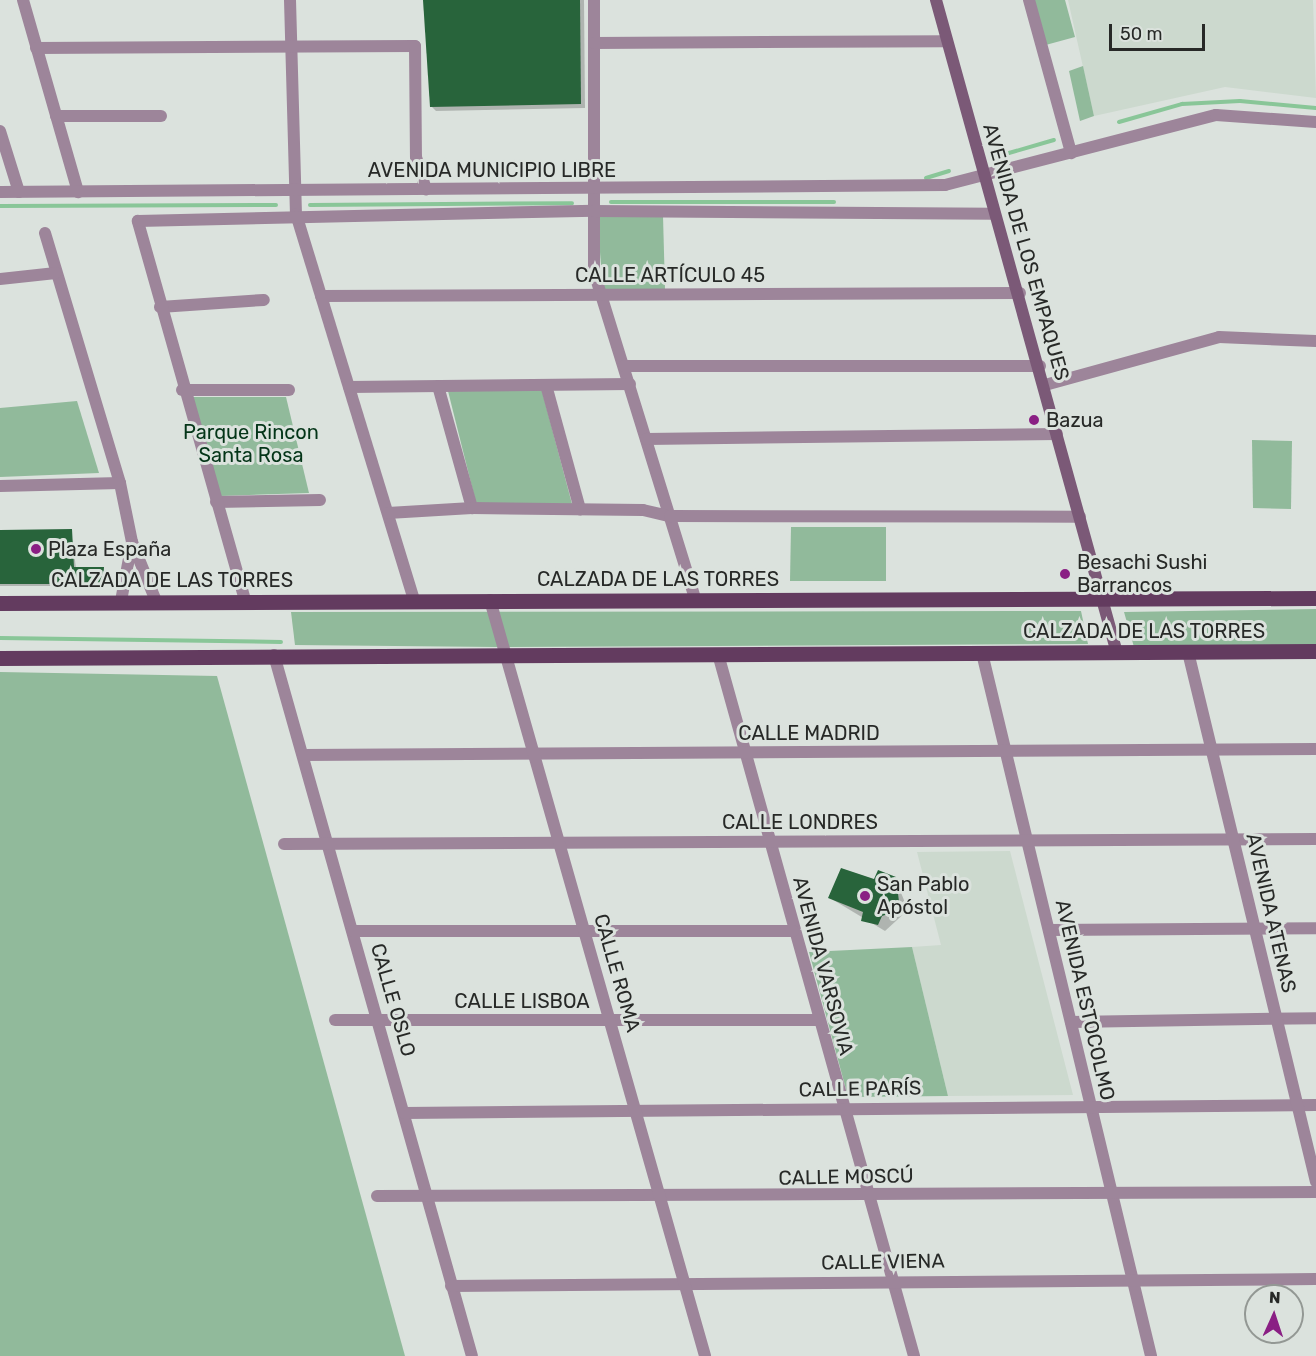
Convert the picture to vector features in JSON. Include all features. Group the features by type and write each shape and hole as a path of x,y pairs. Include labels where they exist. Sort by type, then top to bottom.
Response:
{"main road":[{"name":"AVENIDA DE LOS EMPAQUES","path":"936,0 983,179 1020,293 1117,653"},
{"name":"CALZADA DE LAS TORRES","path":"0,603 244,600 696,601 1316,598"},
{"name":"CALZADA DE LAS TORRES","path":"0,658 1316,651"}],"street":[{"path":"23,0 78,192"},
{"path":"290,0 292,190 296,214 414,600"},
{"path":"594,0 594,272 696,601"},
{"path":"1029,0 1071,153"},
{"path":"594,43 946,41"},
{"path":"36,48 415,46 416,157 426,189"},
{"name":"AVENIDA MUNICIPIO LIBRE","path":"0,192 861,188 983,179 1216,115 1316,122"},
{"path":"57,116 161,116"},
{"path":"0,131 20,192"},
{"name":"AVENIDA MUNICIPIO LIBRE","path":"160,307 138,221 296,214 594,211 994,214"},
{"path":"45,233 120,483 132,542 156,601"},
{"path":"0,279 56,273"},
{"name":"CALLE ARTÍCULO 45","path":"321,296 1020,293"},
{"path":"244,600 160,307 264,300"},
{"path":"1045,385 1219,337 1316,341"},
{"path":"624,366 1040,366"},
{"path":"349,387 630,384"},
{"path":"546,385 580,510"},
{"path":"438,386 472,508"},
{"path":"182,390 289,390"},
{"path":"646,439 1057,434"},
{"path":"0,486 120,483"},
{"path":"216,502 320,500"},
{"path":"388,513 472,508 580,510 670,516 1080,517"},
{"path":"121,601 132,542"},
{"name":"CALLE ROMA","path":"490,600 503,654 585,931 705,1356"},
{"name":"AVENIDA ATENAS","path":"1188,652 1316,1182"},
{"name":"AVENIDA ESTOCOLMO","path":"982,653 1151,1356"},
{"name":"AVENIDA VARSOVIA","path":"718,654 842,1108 914,1356"},
{"name":"CALLE OSLO","path":"274,655 404,1113 450,1286 472,1356"},
{"name":"CALLE MADRID","path":"303,755 1316,749"},
{"name":"CALLE LONDRES","path":"284,844 1316,839"},
{"path":"1049,930 1316,928"},
{"path":"353,931 793,931"},
{"path":"1071,1022 1316,1018"},
{"name":"CALLE LISBOA","path":"335,1020 818,1020"},
{"name":"CALLE PARÍS","path":"404,1113 1316,1105"},
{"name":"CALLE MOSCÚ","path":"376,1196 660,1198 1316,1192"},
{"name":"CALLE VIENA","path":"450,1286 1316,1279"}],"shaded area":[{"path":"1068,0 1313,0 1316,98 1225,87 1094,116"},
{"path":"1010,851 1073,1095 948,1096 912,947 941,945 917,852"}],"green space":[{"path":"1028,0 1065,0 1075,37 1042,46"},
{"path":"1083,66 1094,116 1080,121 1069,71"},
{"path":"597,216 663,216 665,289 603,289"},
{"path":"447,387 541,387 572,504 476,503"},
{"name":"Parque Rincon Santa Rosa","path":"191,397 286,397 309,493 220,496"},
{"path":"77,401 99,473 0,477 0,408"},
{"path":"1252,440 1292,441 1291,509 1253,508"},
{"path":"791,527 886,527 886,581 790,581"},
{"path":"1316,609 1316,645 1134,647 1124,612"},
{"path":"1081,611 1088,644 495,647 295,645 291,612"},
{"path":"0,672 217,676 405,1356 0,1356"},
{"path":"912,947 948,1096 848,1097 809,952"}],"building":[{"path":"423,0 580,0 581,104 430,107"},
{"name":"Plaza España","path":"72,529 74,567 104,567 103,584 0,584 0,530"},
{"name":"San Pablo Apóstol","path":"841,868 874,879 878,870 896,877 900,910 882,916 878,925 861,921 863,912 828,898"}],"waterway":[{"path":"1119,122 1182,104 1240,101 1316,108"},
{"path":"1002,155 1054,140"},
{"path":"926,178 949,171"},
{"path":"611,202 834,202"},
{"path":"310,205 572,203"},
{"path":"0,206 276,205"},
{"path":"0,638 281,642"}],"place":[{"name":"Bazua","path":"1034,420"},
{"name":"Plaza España","path":"36,549"},
{"name":"Besachi Sushi Barrancos","path":"1065,574"},
{"name":"San Pablo Apóstol","path":"865,896"}]}
